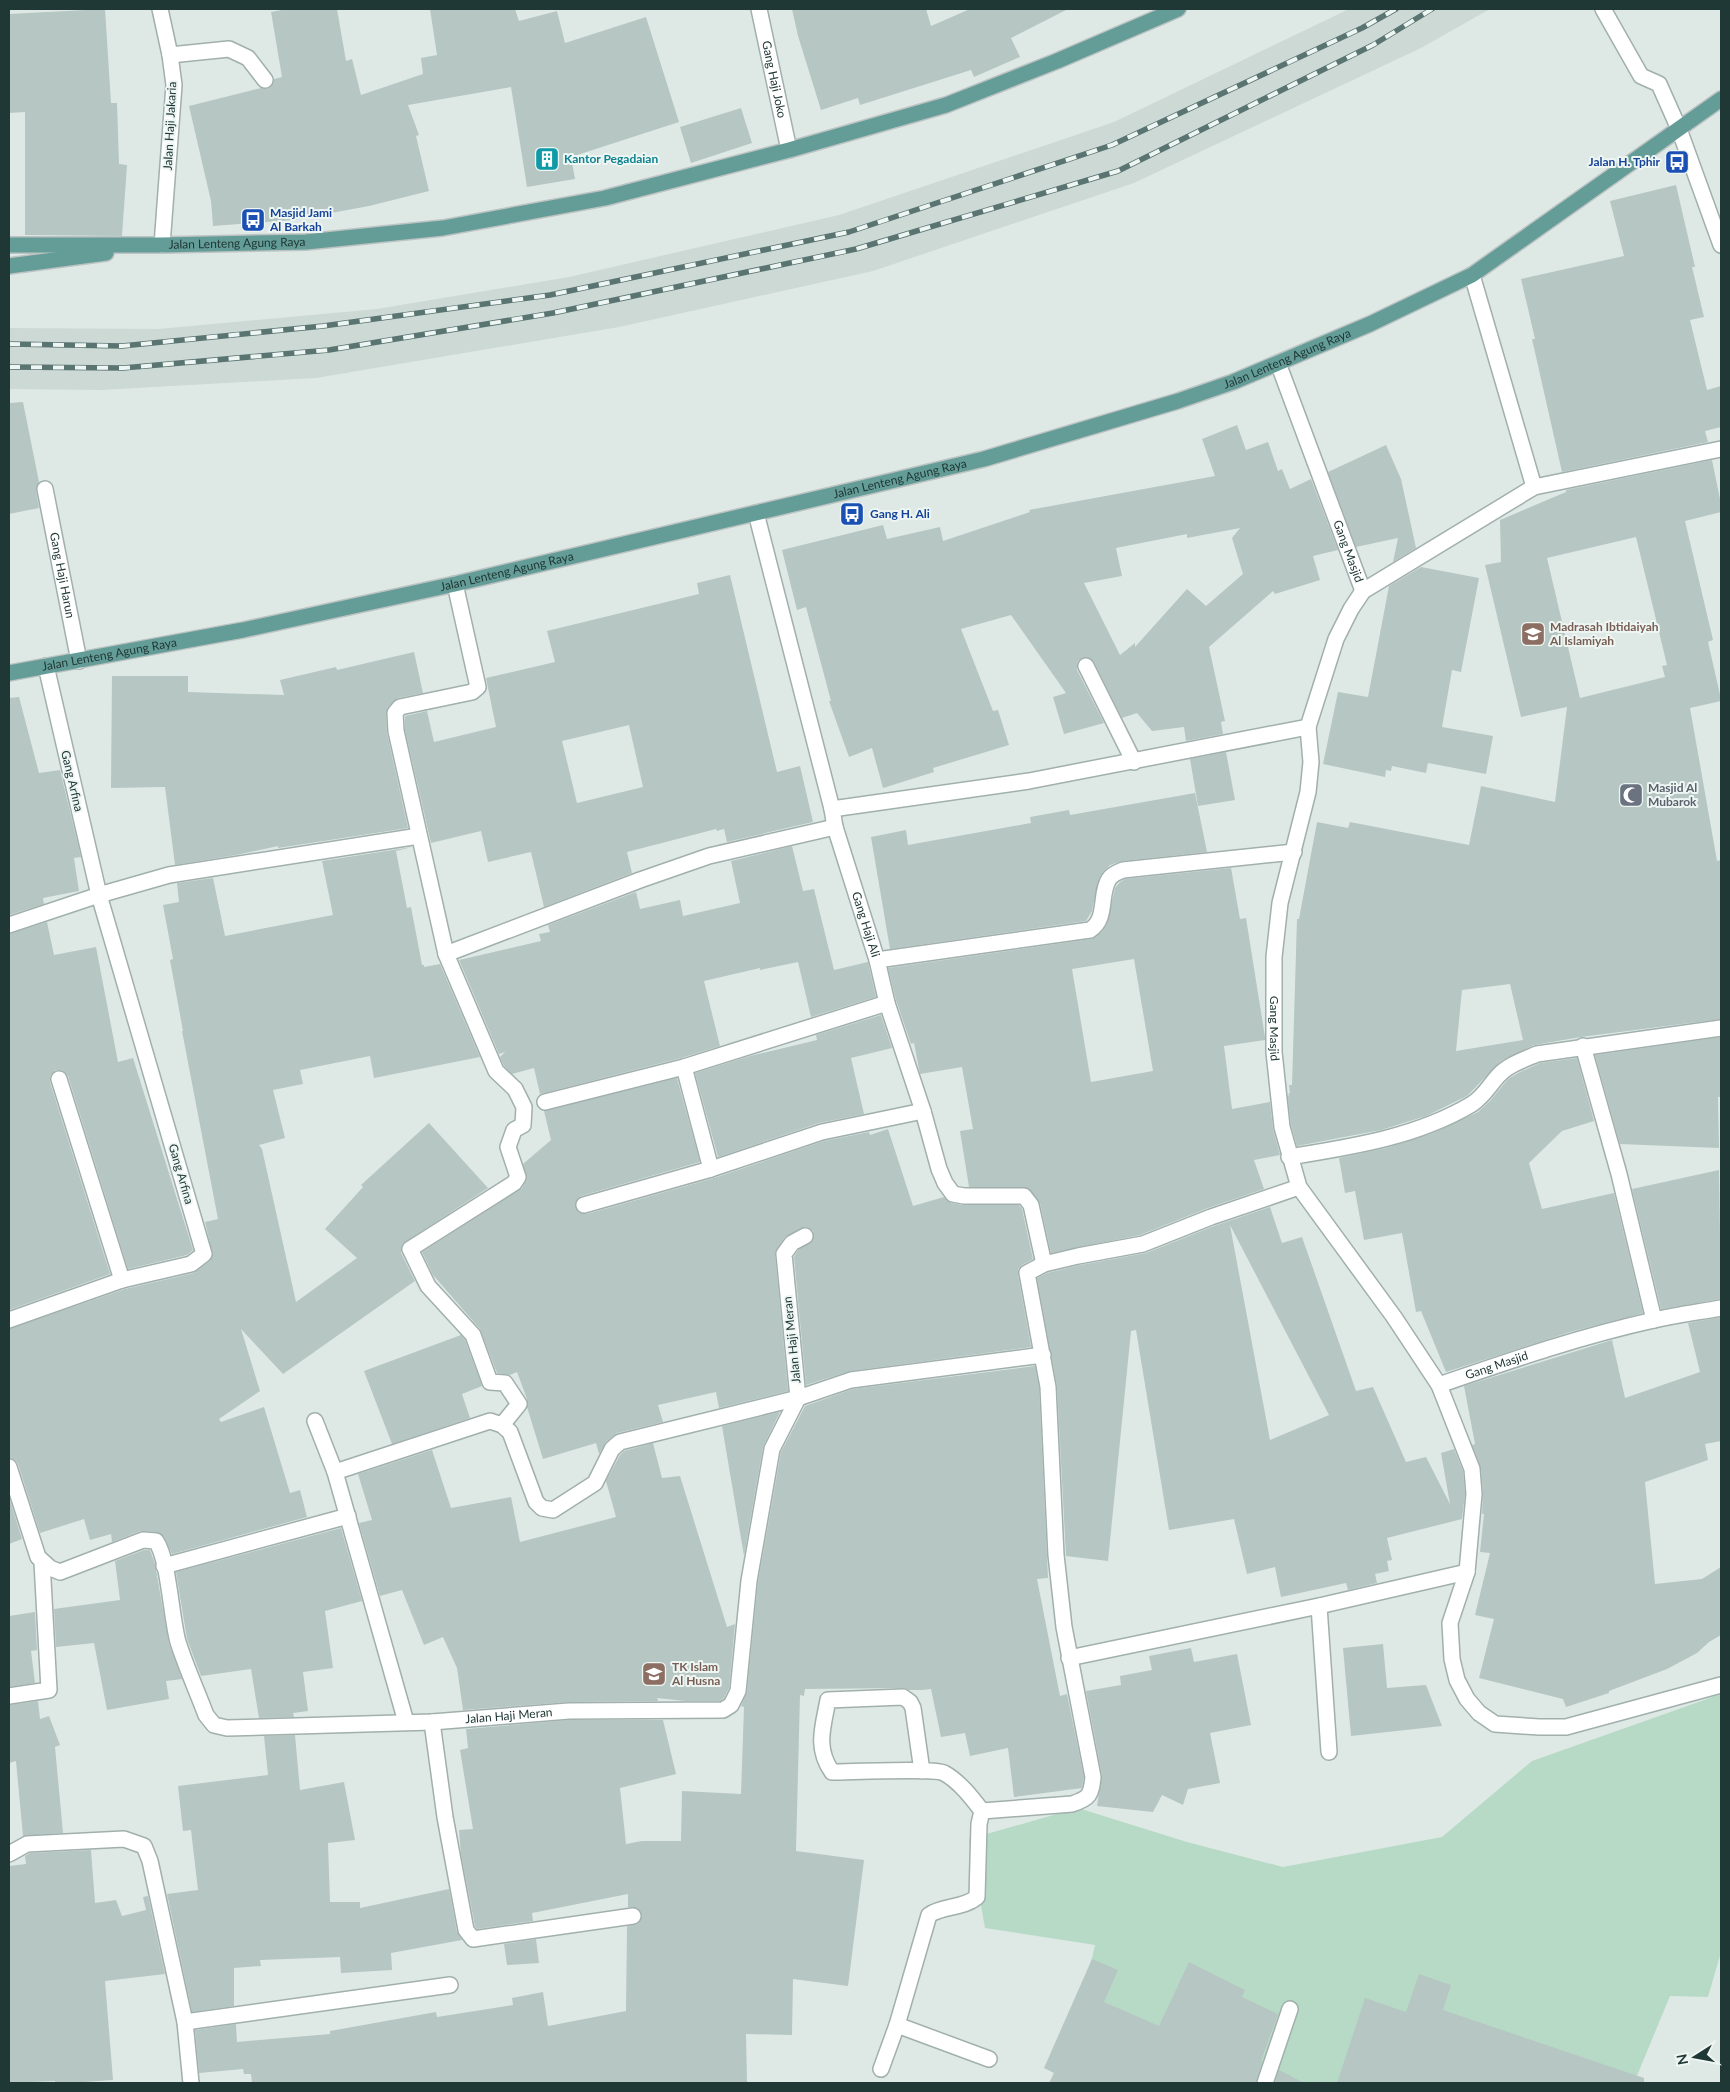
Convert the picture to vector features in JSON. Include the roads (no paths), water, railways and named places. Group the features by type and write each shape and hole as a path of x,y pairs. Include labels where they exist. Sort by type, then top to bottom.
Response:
{"main road":[{"name":"Jalan Lenteng Agung Raya","path":"9,245 162,245 306,242 443,228 605,198 788,150 946,105 1178,9"},
{"name":"Jalan Lenteng Agung Raya","path":"9,673 243,630 454,584 984,459 1178,402 1278,363 1370,324 1472,275 1721,99"},
{"path":"9,266 162,245"}],"street":[{"name":"Jalan Haji Jakaria","path":"160,9 170,55 174,85 162,245"},
{"name":"Gang Haji Joko","path":"759,9 788,150"},
{"path":"1605,12 1641,76 1659,84 1679,129 1721,245"},
{"path":"170,55 229,49 248,58 265,80"},
{"path":"1472,275 1534,487"},
{"name":"Gang Masjid","path":"1278,363 1363,592 1351,609 1336,639 1308,727 1311,762 1308,785 1294,852 1280,903 1274,957 1274,1052 1282,1127 1299,1187 1394,1317 1439,1385 1528,1354 1654,1320 1721,1308"},
{"path":"1363,592 1534,487 1721,450"},
{"name":"Gang Haji Harun","path":"46,489 80,661"},
{"name":"Gang Haji Ali","path":"756,512 835,827 877,960 887,1003 923,1111 939,1169 945,1184 953,1194 964,1196 1024,1196 1031,1206 1044,1264"},
{"path":"454,584 478,687 472,692 400,707 395,712 396,731 446,954 496,1071 515,1089 524,1107 523,1125 514,1130 508,1147 518,1177 514,1183 410,1249 428,1286 473,1336 490,1382 505,1383 519,1404 502,1425"},
{"name":"Gang Arfina","path":"9,1320 122,1280 191,1264 204,1254 99,895 46,666"},
{"path":"1086,666 1134,762"},
{"path":"832,809 1029,781 1308,727"},
{"path":"446,954 708,856 835,827"},
{"path":"9,925 99,895 169,875 419,836"},
{"path":"877,960 1090,930 1098,922 1108,880 1113,874 1123,870 1294,852"},
{"path":"546,1102 684,1068 887,1003"},
{"path":"1289,1157 1392,1138 1416,1129 1473,1103 1486,1093 1498,1076 1514,1064 1537,1054 1721,1028"},
{"path":"1583,1046 1619,1174 1654,1320"},
{"path":"684,1068 712,1168"},
{"path":"59,1079 122,1280"},
{"path":"584,1205 712,1168 822,1132 923,1111"},
{"path":"982,1811 1072,1804 1085,1800 1091,1792 1093,1777 1069,1658 1056,1555 1048,1388 1027,1273 1044,1264 1143,1244 1211,1217 1299,1187"},
{"name":"Jalan Haji Meran","path":"42,1562 60,1572 143,1540 156,1541 164,1566 178,1642 206,1715 214,1725 227,1728 432,1722 569,1711 723,1710 732,1705 738,1691 749,1581 772,1449 798,1398 784,1254 792,1243 805,1236"},
{"path":"335,1472 490,1421 502,1425 510,1432 536,1502 542,1508 553,1510 595,1483 612,1449 620,1442 798,1398 851,1380 1043,1355"},
{"path":"1439,1385 1472,1469 1474,1494 1466,1572 1450,1623 1452,1658 1457,1680 1467,1699 1479,1713 1496,1724 1566,1727 1721,1685"},
{"path":"315,1421 335,1472 406,1722"},
{"path":"9,1467 38,1557 42,1562 49,1690 9,1696"},
{"path":"164,1566 348,1516"},
{"path":"1069,1658 1319,1606 1466,1572"},
{"path":"1319,1606 1329,1752"},
{"path":"922,1771 913,1708 910,1702 903,1697 828,1700 821,1746 824,1760 832,1772 939,1771 945,1773 972,1798 982,1811"},
{"path":"432,1722 445,1817 466,1930 473,1939 633,1916"},
{"path":"881,2069 897,2025 928,1915 942,1909 966,1904 977,1897 979,1824 982,1811"},
{"path":"9,1854 27,1844 124,1839 144,1846 150,1860 185,2022 191,2083"},
{"path":"185,2022 450,1985"},
{"path":"1265,2083 1290,2009"},
{"path":"897,2025 989,2059"}],"railway":[{"path":"9,344 122,346 323,326 550,295 849,232 1112,145 1362,28 1396,9"},
{"path":"9,367 123,368 329,350 553,313 856,249 1118,171 1373,45 1432,9"}],"place":[{"name":"Kantor Pegadaian","path":"547,159"},
{"name":"Jalan H. Tphir","path":"1677,162"},
{"name":"Masjid Jami Al Barkah","path":"253,220"},
{"name":"Gang H. Ali","path":"852,514"},
{"name":"Madrasah Ibtidaiyah Al Islamiyah","path":"1533,634"},
{"name":"Masjid Al Mubarok","path":"1631,795"},
{"name":"TK Islam Al Husna","path":"654,1674"}]}
